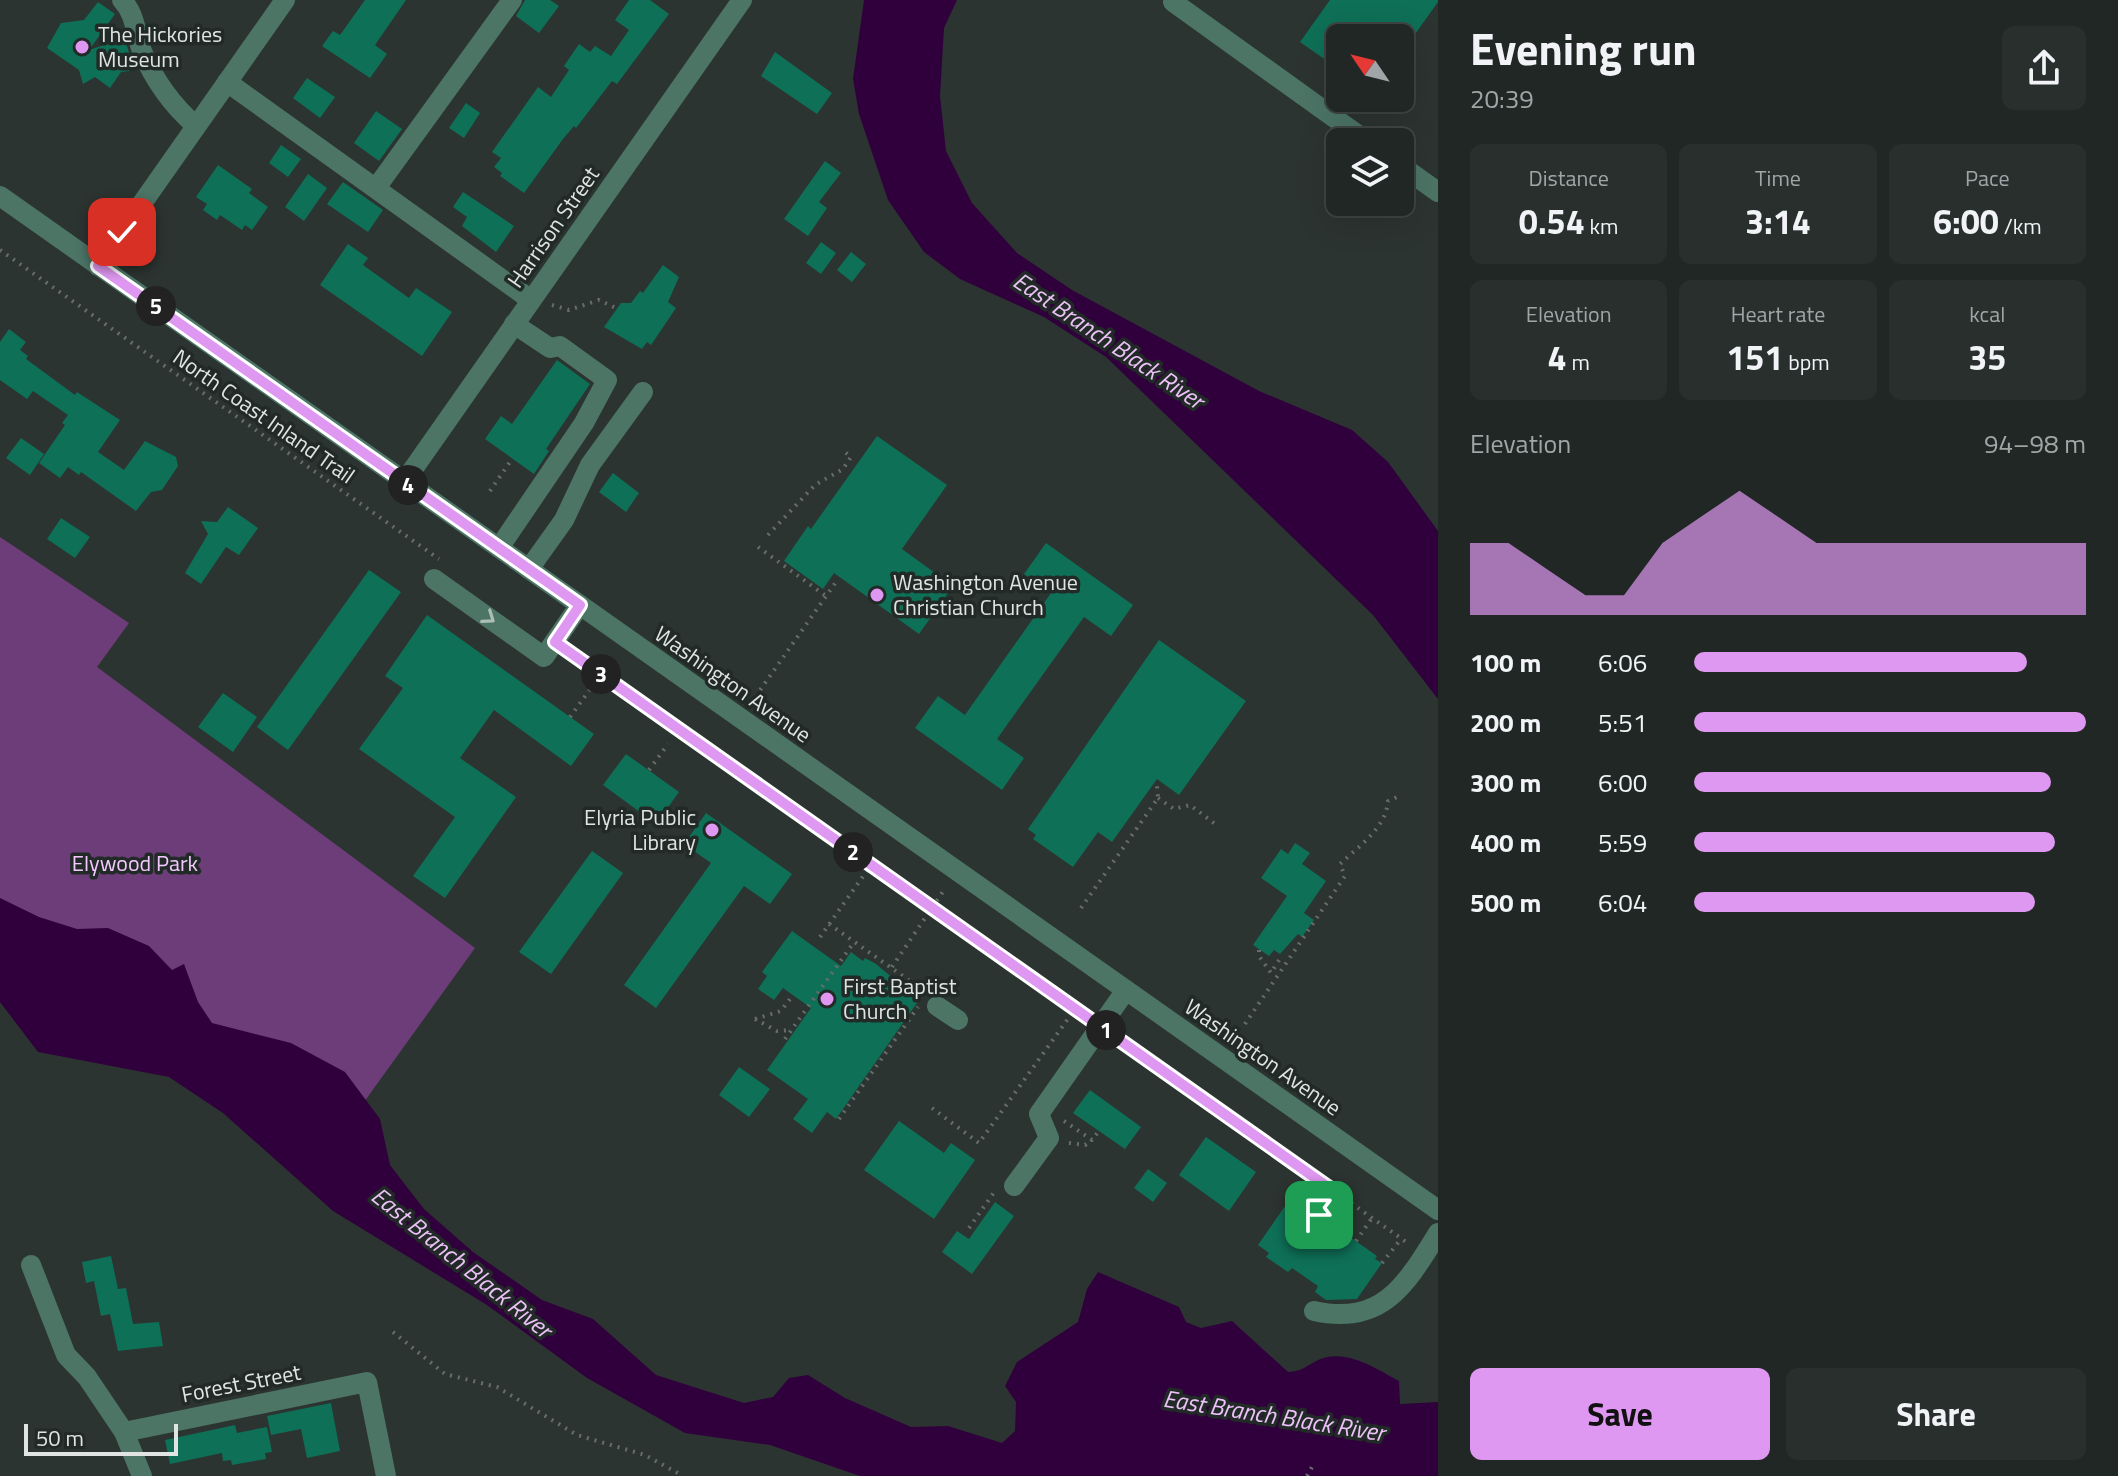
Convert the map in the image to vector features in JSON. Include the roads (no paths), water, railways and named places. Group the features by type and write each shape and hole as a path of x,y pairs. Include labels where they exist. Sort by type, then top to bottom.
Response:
{"street":[{"path":"122,0 132,10 143,52 174,107 196,126"},
{"path":"98,266 285,0"},
{"path":"376,188 512,0"},
{"name":"Harrison Street","path":"404,482 514,324 537,300 742,0"},
{"path":"1173,2 1348,128"},
{"path":"227,82 537,300"},
{"path":"1414,175 1438,192"},
{"name":"Washington Avenue","path":"0,196 1438,1210"},
{"path":"499,548 584,423 607,380 560,346 550,348 514,324"},
{"path":"529,569 564,520 590,465 643,392"},
{"path":"434,579 544,657 580,605"},
{"path":"1006,1188 1049,1138 1039,1114 1126,990"},
{"path":"937,1006 958,1020"},
{"path":"1314,1311 1340,1316 1370,1310 1389,1298 1411,1276 1438,1233"},
{"path":"31,1265 66,1355 87,1377 124,1432 142,1476"},
{"name":"Forest Street","path":"124,1432 367,1382 386,1476"}],"water":[{"name":"East Branch Black River","path":"864,0 957,0 944,28 940,96 946,151 972,203 1017,253 1072,290 1259,391 1352,430 1388,462 1438,531 1438,699 1373,615 1106,357 1044,317 960,279 924,252 888,200 859,114 853,79"},
{"name":"East Branch Black River","path":"0,898 39,917 77,929 108,928 149,946 172,970 184,964 198,1002 212,1023 291,1043 345,1072 380,1119 390,1165 424,1209 473,1252 542,1300 593,1319 656,1375 744,1403 773,1397 789,1378 808,1375 845,1398 911,1427 948,1426 1002,1443 1015,1431 1016,1402 1005,1386 1017,1362 1078,1322 1087,1289 1098,1272 1179,1307 1186,1322 1201,1328 1232,1321 1288,1372 1300,1370 1327,1357 1348,1358 1399,1381 1400,1404 1438,1402 1438,1476 860,1476 770,1445 685,1433 587,1378 487,1305 333,1211 223,1113 169,1077 38,1052 0,1002"}],"place":[{"name":"The Hickories Museum","path":"82,47"},
{"name":"Washington Avenue Christian Church","path":"877,595"},
{"name":"Elyria Public Library","path":"712,830"},
{"name":"First Baptist Church","path":"827,999"}],"park label":[{"name":"Elywood Park","path":"135,863"}]}
